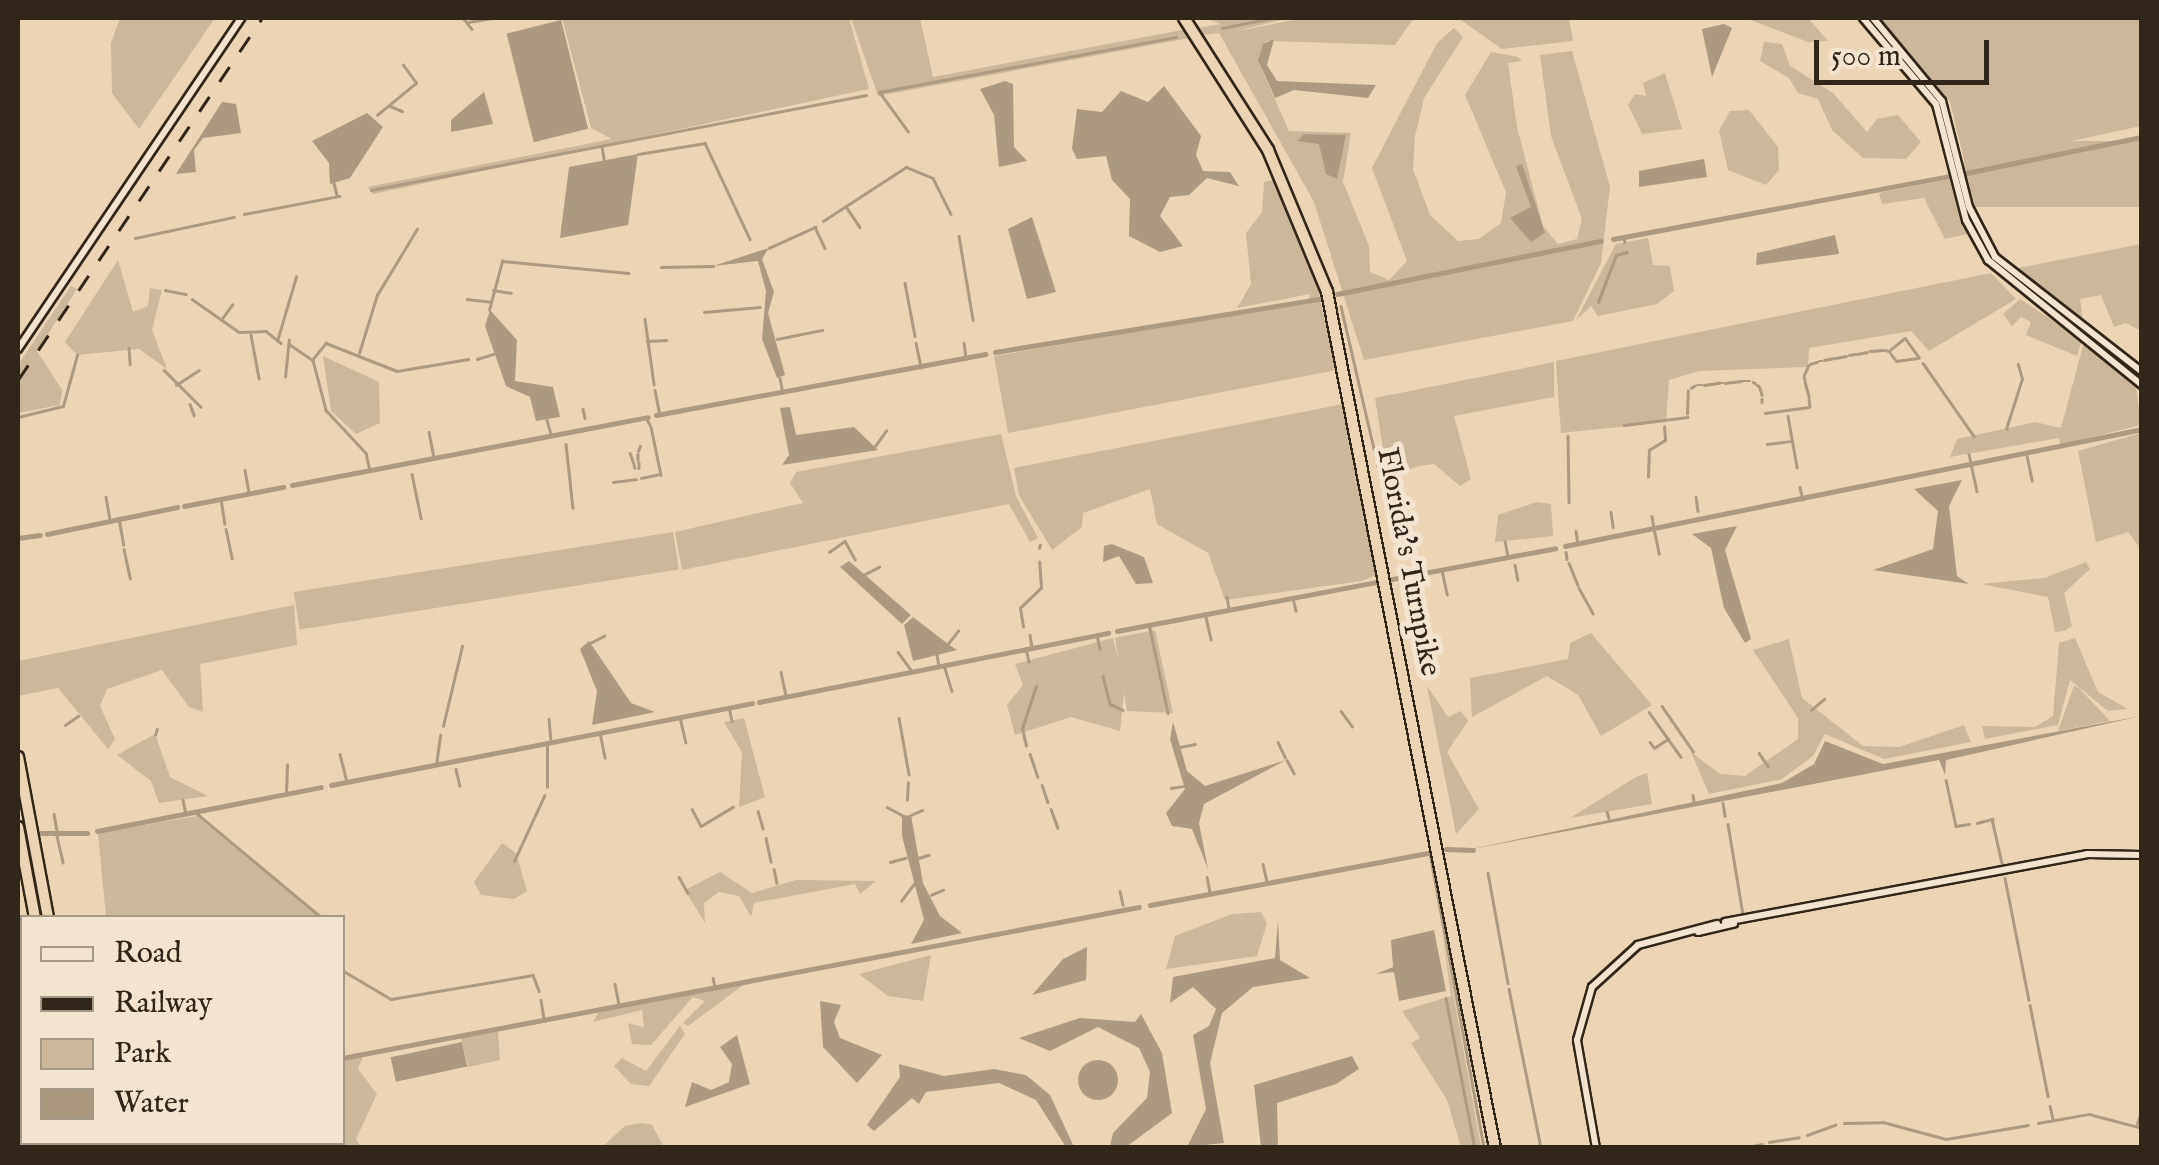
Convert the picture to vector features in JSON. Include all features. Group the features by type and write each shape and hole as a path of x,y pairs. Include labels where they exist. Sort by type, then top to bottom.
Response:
{"highway":[{"name":"Florida's Turnpike","path":"1187,18 1272,148 1320,257 1386,566 1498,1148"},
{"path":"18,757 47,915"},
{"path":"18,827 34,915"}],"main road":[{"path":"18,349 241,18"},
{"path":"1864,18 1928,89 1983,252 2011,284 2118,359 2142,386"},
{"path":"1873,18 1942,101 1969,207 1995,257 2142,372"},
{"path":"1928,89 1929,108"},
{"path":"1596,1148 1577,1040 1586,998 1620,955 1682,933 2098,852 2142,854"}],"green space":[{"path":"120,18 215,18 139,129 112,93 111,43"},
{"path":"562,18 849,18 869,89 373,194 367,187 612,139 591,128"},
{"path":"851,18 920,18 933,77 1182,30 1195,37 878,96"},
{"path":"1205,18 1290,18 1232,32 1304,18 1414,18 1395,45 1266,41 1262,70 1289,131 1351,133 1343,182 1369,246 1370,272 1389,280 1407,261 1372,168 1437,43 1454,28 1463,37 1424,98 1415,136 1413,169 1430,215 1458,241 1479,239 1501,223 1506,192 1465,95 1491,52 1522,61 1508,63 1517,127 1543,226 1558,244 1577,239 1582,219 1551,136 1540,55 1572,51 1610,187 1601,263 1573,321 1364,360 1314,202 1219,33 1203,35 1198,28 1221,24"},
{"path":"1458,18 1569,18 1573,41 1502,49"},
{"path":"1745,18 1808,18 1828,41 1808,42"},
{"path":"1880,18 2141,18 2141,126 1965,164 1950,102"},
{"path":"1764,42 1782,44 1790,66 1833,93 1867,132 1877,119 1898,115 1921,142 1906,159 1863,158 1832,130 1818,99 1798,93 1789,78 1760,61"},
{"path":"1665,73 1682,129 1642,134 1628,105 1635,94 1646,96 1643,83"},
{"path":"1749,110 1778,147 1779,170 1766,185 1728,170 1719,131 1730,111"},
{"path":"1964,141 2141,141 2141,207 1964,207"},
{"path":"1951,179 1967,234 1945,239 1924,198 1882,204 1879,193"},
{"path":"1273,180 1317,287 1337,370 1008,433 994,356 1308,303 1310,294 1237,308 1251,284 1246,233 1262,212 1264,182"},
{"path":"1648,238 1653,265 1670,266 1674,291 1657,304 1598,316 1591,306 1576,320 1616,244"},
{"path":"2141,244 2141,331 2126,323 2114,327 2101,295 2080,299 2083,322 2013,269"},
{"path":"118,260 133,312 148,306 150,288 162,290 152,330 167,369 139,349 77,355 65,342"},
{"path":"1991,273 2016,299 1929,351 1911,331 1809,348 1808,367 1699,371 1669,380 1666,422 1561,433 1556,361"},
{"path":"71,286 77,289 37,351 62,390 60,405 18,413 18,365"},
{"path":"2020,299 2082,340 2077,356 2026,335 2031,322 2021,317 2012,326 2003,314"},
{"path":"2084,342 2136,386 2141,425 2060,445 2059,438 1950,457 1957,439 2035,422 2061,428"},
{"path":"323,356 379,382 380,423 356,434 331,411"},
{"path":"1554,362 1554,397 1454,416 1471,479 1460,486 1434,464 1419,466 1404,471 1390,492 1375,398"},
{"path":"1344,404 1377,575 1362,581 1225,600 1208,553 1157,524 1150,489 1083,513 1082,527 1052,550 1019,495 1014,468"},
{"path":"2141,433 2141,549 2128,532 2096,542 2078,451"},
{"path":"1001,434 1016,496 1038,538 1030,542 1009,504 682,570 675,532 803,503 790,483 796,472"},
{"path":"1537,502 1551,504 1553,536 1495,542 1498,515"},
{"path":"673,532 679,570 300,630 294,592"},
{"path":"2086,562 2090,569 2064,593 2072,626 2064,631 2055,632 2048,597 1981,584 2044,578"},
{"path":"294,605 297,645 200,664 203,712 189,707 162,670 107,689 100,706 115,739 108,749 58,688 18,696 18,661"},
{"path":"1155,630 1173,713 1127,711 1115,638"},
{"path":"1591,633 1652,705 1601,736 1578,695 1547,676 1472,717 1470,678 1568,659 1570,643"},
{"path":"1113,638 1125,683 1120,731 1071,717 1015,735 1007,705 1023,685 1015,664"},
{"path":"2075,638 2098,692 2128,709 2108,711 2070,680 2058,725 1985,739 1982,726 2035,727 2053,716 2059,643"},
{"path":"1789,639 1802,698 1863,746 1899,747 1964,725 1971,742 1884,759 1825,734 1813,756 1782,779 1709,794 1691,752 1720,774 1745,776 1798,739 1798,718 1753,650"},
{"path":"1427,686 1448,717 1461,711 1468,721 1447,752 1479,809 1456,834"},
{"path":"2074,686 2079,688 2110,721 2058,731"},
{"path":"744,718 765,797 739,807 742,752 724,722"},
{"path":"155,734 170,777 208,796 159,803 151,781 117,755"},
{"path":"1647,773 1652,804 1570,818 1636,777"},
{"path":"197,816 321,915 106,915 98,833"},
{"path":"502,843 516,853 527,891 514,899 481,895 474,882"},
{"path":"720,872 752,893 796,880 876,881 860,894 855,884 754,903 751,917 739,896 719,892 704,903 705,923 685,890"},
{"path":"1261,912 1267,923 1257,956 1166,969 1175,936 1232,914"},
{"path":"1442,931 1481,1147 1461,1147 1447,1100 1411,1043 1420,1038 1402,1011 1451,996"},
{"path":"931,955 923,1001 888,996 859,974"},
{"path":"746,983 688,1026 683,1023 705,1001 693,997 651,1045 632,1044 628,1023 644,1027 642,1010 593,1022 599,1011"},
{"path":"680,1026 685,1034 649,1086 631,1084 614,1066 622,1058 646,1071"},
{"path":"498,1030 500,1060 468,1067 461,1037"},
{"path":"363,1056 358,1069 377,1094 356,1139 361,1147 304,1147 345,1145 345,1060"},
{"path":"652,1125 664,1147 602,1147 625,1126"}],"water":[{"path":"561,20 588,129 534,142 507,34"},
{"path":"1724,24 1732,28 1712,77 1702,29"},
{"path":"1274,39 1267,65 1277,81 1376,85 1368,98 1294,90 1275,98 1258,60 1263,44"},
{"path":"1005,81 1013,84 1014,147 1027,161 999,167 994,115 980,89"},
{"path":"1164,86 1201,136 1196,155 1203,171 1230,172 1239,186 1207,178 1189,195 1170,197 1160,216 1183,246 1160,252 1129,236 1130,199 1112,180 1106,156 1077,159 1072,149 1077,109 1102,112 1121,91 1148,102"},
{"path":"484,92 493,124 451,132 451,120"},
{"path":"222,102 236,104 241,133 203,138 194,150 196,172 176,174"},
{"path":"367,113 383,127 350,178 330,184 329,163 312,141"},
{"path":"1304,134 1346,135 1337,179 1326,174 1319,144 1297,141"},
{"path":"638,154 628,225 560,238 569,167"},
{"path":"1704,159 1707,177 1639,187 1639,171"},
{"path":"1522,164 1545,233 1531,242 1510,218 1531,207 1516,166"},
{"path":"1032,217 1056,292 1027,299 1008,229"},
{"path":"1835,235 1839,254 1756,265 1757,253"},
{"path":"769,248 762,259 774,292 768,313 785,375 777,378 762,339 766,291 758,261 713,266"},
{"path":"490,310 517,340 515,381 553,387 560,417 536,421 530,397 506,386 485,326"},
{"path":"790,407 796,435 854,427 878,450 782,465 789,455 780,408"},
{"path":"1962,480 1949,506 1957,576 1969,584 1873,570 1933,549 1938,511 1914,489"},
{"path":"1737,526 1725,550 1751,639 1745,643 1724,608 1711,548 1692,534"},
{"path":"1112,544 1144,557 1153,583 1136,584 1119,556 1103,562 1104,546"},
{"path":"849,561 911,615 902,624 840,567"},
{"path":"913,617 957,650 913,661 904,625"},
{"path":"589,641 631,703 655,712 592,725 597,691 580,649"},
{"path":"2141,716 1946,760 1945,775 1939,760 1467,850 1782,783 1814,764 1825,741 1883,764"},
{"path":"1173,722 1187,771 1205,786 1286,760 1204,804 1199,823 1208,869 1192,829 1172,826 1166,813 1185,789 1170,739"},
{"path":"911,815 923,883 940,916 962,933 911,944 924,920 902,836 902,816"},
{"path":"1278,920 1280,960 1310,978 1253,987 1222,1013 1210,1063 1224,1143 1187,1147 1206,1109 1193,1035 1209,1026 1216,1009 1193,987 1170,1003 1173,977 1275,958"},
{"path":"1434,930 1446,991 1399,1001 1394,972 1376,974 1393,967 1391,940"},
{"path":"1087,947 1086,980 1032,995 1063,959"},
{"path":"820,1001 841,1005 834,1022 840,1038 882,1055 857,1083 823,1047"},
{"path":"1141,1014 1162,1053 1172,1113 1126,1147 1110,1147 1113,1133 1147,1098 1150,1072 1139,1048 1098,1027 1050,1051 1019,1038 1080,1018 1135,1022"},
{"path":"737,1035 750,1084 685,1107 692,1082 711,1090 729,1082 732,1064 720,1047"},
{"path":"462,1042 467,1066 396,1082 391,1057"},
{"path":"1352,1056 1359,1069 1336,1084 1277,1103 1278,1147 1261,1147 1254,1085"},
{"path":"1098,1060 1112,1066 1118,1080 1112,1094 1098,1100 1084,1094 1078,1080 1084,1066"},
{"path":"899,1064 944,1076 994,1069 1026,1075 1050,1095 1074,1147 1066,1147 1036,1100 999,1083 926,1092 919,1104 912,1098 874,1131 867,1125 900,1077"}],"waterway":[{"path":"463,18 472,29"},
{"path":"468,22 494,18"},
{"path":"1222,28 1272,18"},
{"path":"908,132 879,92 1176,37"},
{"path":"377,115 416,83 403,65"},
{"path":"371,190 866,95"},
{"path":"390,106 402,111"},
{"path":"1966,173 2142,137"},
{"path":"638,154 705,143 750,239"},
{"path":"602,146 604,159"},
{"path":"823,221 906,167 933,178 951,214"},
{"path":"1613,239 1949,176"},
{"path":"334,183 337,195"},
{"path":"244,214 339,196"},
{"path":"847,208 860,227"},
{"path":"135,238 234,217"},
{"path":"769,248 815,227 825,248"},
{"path":"359,353 377,295 417,229"},
{"path":"959,236 973,320"},
{"path":"1624,237 1625,242"},
{"path":"1337,294 1601,241"},
{"path":"1598,302 1616,255 1627,252"},
{"path":"489,310 502,261 628,273"},
{"path":"661,267 713,266"},
{"path":"277,341 296,277"},
{"path":"905,283 915,336"},
{"path":"165,290 186,294"},
{"path":"493,290 511,293"},
{"path":"995,352 1323,298"},
{"path":"192,299 239,332 266,331 281,343"},
{"path":"467,299 490,302"},
{"path":"221,320 232,305"},
{"path":"1341,306 1385,497"},
{"path":"704,312 760,307"},
{"path":"645,319 654,384"},
{"path":"777,339 822,330"},
{"path":"251,335 259,378"},
{"path":"1890,350 1905,338 1919,357"},
{"path":"285,377 289,340"},
{"path":"647,341 666,340"},
{"path":"312,360 326,343 397,371 468,359"},
{"path":"916,343 921,367"},
{"path":"964,343 966,358"},
{"path":"289,344 313,360 326,410 366,453 370,470"},
{"path":"129,348 130,364"},
{"path":"1870,351 1883,350"},
{"path":"1886,350 1890,352"},
{"path":"1857,354 1867,352"},
{"path":"477,359 493,354"},
{"path":"656,415 985,354"},
{"path":"1849,355 1855,354"},
{"path":"1891,354 1895,359"},
{"path":"18,417 63,406 77,355"},
{"path":"1836,358 1846,356"},
{"path":"1824,360 1834,358"},
{"path":"1896,361 1917,358"},
{"path":"1810,364 1817,362"},
{"path":"1923,363 1974,436"},
{"path":"2006,429 2022,379 2018,365"},
{"path":"1804,375 1808,366"},
{"path":"164,370 201,407"},
{"path":"176,385 199,370"},
{"path":"780,378 783,393"},
{"path":"1733,382 1741,381"},
{"path":"1743,381 1750,381"},
{"path":"1725,383 1732,382"},
{"path":"1805,382 1809,396"},
{"path":"1704,385 1719,383"},
{"path":"1697,385 1702,385"},
{"path":"1760,388 1762,395"},
{"path":"655,390 660,415"},
{"path":"1687,414 1688,391"},
{"path":"1809,399 1810,406"},
{"path":"190,404 194,415"},
{"path":"1765,413 1809,407"},
{"path":"583,409 585,418"},
{"path":"1788,416 1797,467"},
{"path":"646,417 650,425"},
{"path":"292,485 648,417"},
{"path":"1624,425 1687,417"},
{"path":"547,420 551,434"},
{"path":"651,427 661,475"},
{"path":"1648,477 1649,450 1665,440 1664,427"},
{"path":"1565,546 2142,429"},
{"path":"875,446 886,431"},
{"path":"429,432 434,457"},
{"path":"1568,436 1569,502"},
{"path":"1767,444 1790,441"},
{"path":"566,444 573,508"},
{"path":"638,451 640,446"},
{"path":"630,453 634,464"},
{"path":"638,454 638,460"},
{"path":"1969,454 1977,491"},
{"path":"2027,456 2032,480"},
{"path":"639,463 639,468"},
{"path":"245,470 249,493"},
{"path":"412,474 421,518"},
{"path":"641,478 660,474"},
{"path":"613,482 636,479"},
{"path":"184,506 283,487"},
{"path":"1800,487 1803,500"},
{"path":"106,497 110,520"},
{"path":"1696,497 1698,511"},
{"path":"221,499 225,524"},
{"path":"47,534 177,507"},
{"path":"1611,512 1613,527"},
{"path":"1652,516 1654,529"},
{"path":"119,518 124,545"},
{"path":"226,529 232,558"},
{"path":"1654,529 1659,553"},
{"path":"1576,531 1578,544"},
{"path":"18,538 40,535"},
{"path":"829,552 845,541 855,559"},
{"path":"1505,541 1508,557"},
{"path":"1117,631 1555,548"},
{"path":"124,549 130,578"},
{"path":"1566,552 1567,559"},
{"path":"1023,627 1020,608 1041,588 1039,562"},
{"path":"1569,563 1578,585"},
{"path":"1515,565 1518,580"},
{"path":"863,575 879,567"},
{"path":"1442,570 1447,594"},
{"path":"1579,588 1593,613"},
{"path":"1227,597 1229,608"},
{"path":"1293,598 1296,611"},
{"path":"1205,613 1211,639"},
{"path":"1149,624 1168,713"},
{"path":"947,645 958,631"},
{"path":"759,702 1108,633"},
{"path":"1030,635 1032,647"},
{"path":"1097,635 1100,649"},
{"path":"590,643 604,636"},
{"path":"443,726 462,646"},
{"path":"1026,648 1029,662"},
{"path":"898,652 912,671"},
{"path":"937,655 939,666"},
{"path":"944,665 952,691"},
{"path":"781,672 786,696"},
{"path":"1103,676 1110,704 1123,710"},
{"path":"1026,746 1022,729 1036,686"},
{"path":"1811,710 1824,699"},
{"path":"331,785 752,703"},
{"path":"1662,706 1693,751"},
{"path":"729,707 732,721"},
{"path":"1341,711 1352,726"},
{"path":"1649,712 1681,757"},
{"path":"65,725 78,716"},
{"path":"680,717 686,742"},
{"path":"899,718 909,774"},
{"path":"549,719 551,742"},
{"path":"155,735 157,729"},
{"path":"600,732 605,758"},
{"path":"436,765 440,735"},
{"path":"1654,748 1668,739"},
{"path":"1278,742 1285,757"},
{"path":"1650,742 1653,746"},
{"path":"547,743 547,787"},
{"path":"1180,747 1195,744"},
{"path":"1759,753 1768,766"},
{"path":"340,754 347,782"},
{"path":"1030,754 1038,777"},
{"path":"1287,760 1294,773"},
{"path":"286,794 287,765"},
{"path":"456,769 460,786"},
{"path":"1946,780 1956,826 1969,824"},
{"path":"907,800 908,783"},
{"path":"1042,785 1048,802"},
{"path":"1171,788 1184,786"},
{"path":"97,831 321,787"},
{"path":"1693,795 1694,801"},
{"path":"514,861 544,796"},
{"path":"183,800 186,814"},
{"path":"1723,803 1725,816"},
{"path":"692,809 701,826 733,807"},
{"path":"887,807 904,816"},
{"path":"1051,809 1058,828"},
{"path":"911,815 922,810"},
{"path":"758,811 763,828"},
{"path":"195,812 318,915"},
{"path":"1607,812 1609,818"},
{"path":"54,814 58,836"},
{"path":"1977,823 1992,819 2002,863"},
{"path":"1728,824 1743,915"},
{"path":"41,833 87,833"},
{"path":"57,836 63,862"},
{"path":"766,838 771,861"},
{"path":"1446,849 1473,850"},
{"path":"1150,905 1433,852"},
{"path":"1430,853 1484,1148"},
{"path":"915,859 928,855"},
{"path":"890,862 905,858"},
{"path":"1263,864 1267,882"},
{"path":"774,869 777,883"},
{"path":"1488,873 1508,983"},
{"path":"679,877 688,893"},
{"path":"1207,877 1210,893"},
{"path":"2005,878 2029,1000"},
{"path":"901,901 914,884"},
{"path":"931,895 943,890"},
{"path":"1120,891 1123,905"},
{"path":"345,1057 1139,907"},
{"path":"345,972 391,999 533,975 539,991"},
{"path":"713,978 715,987"},
{"path":"615,984 619,1004"},
{"path":"1509,989 1541,1148"},
{"path":"1446,998 1475,1148"},
{"path":"541,1000 544,1019"},
{"path":"2030,1005 2048,1096"},
{"path":"2050,1106 2053,1119"},
{"path":"2137,1124 2141,1112"},
{"path":"2038,1123 2089,1114 2142,1128"},
{"path":"1844,1123 1883,1122 1946,1139 2028,1125"},
{"path":"1807,1135 1835,1125"},
{"path":"1769,1142 1799,1137"},
{"path":"1743,1148 1762,1144"}],"railway":[{"path":"18,380 262,18"}]}
